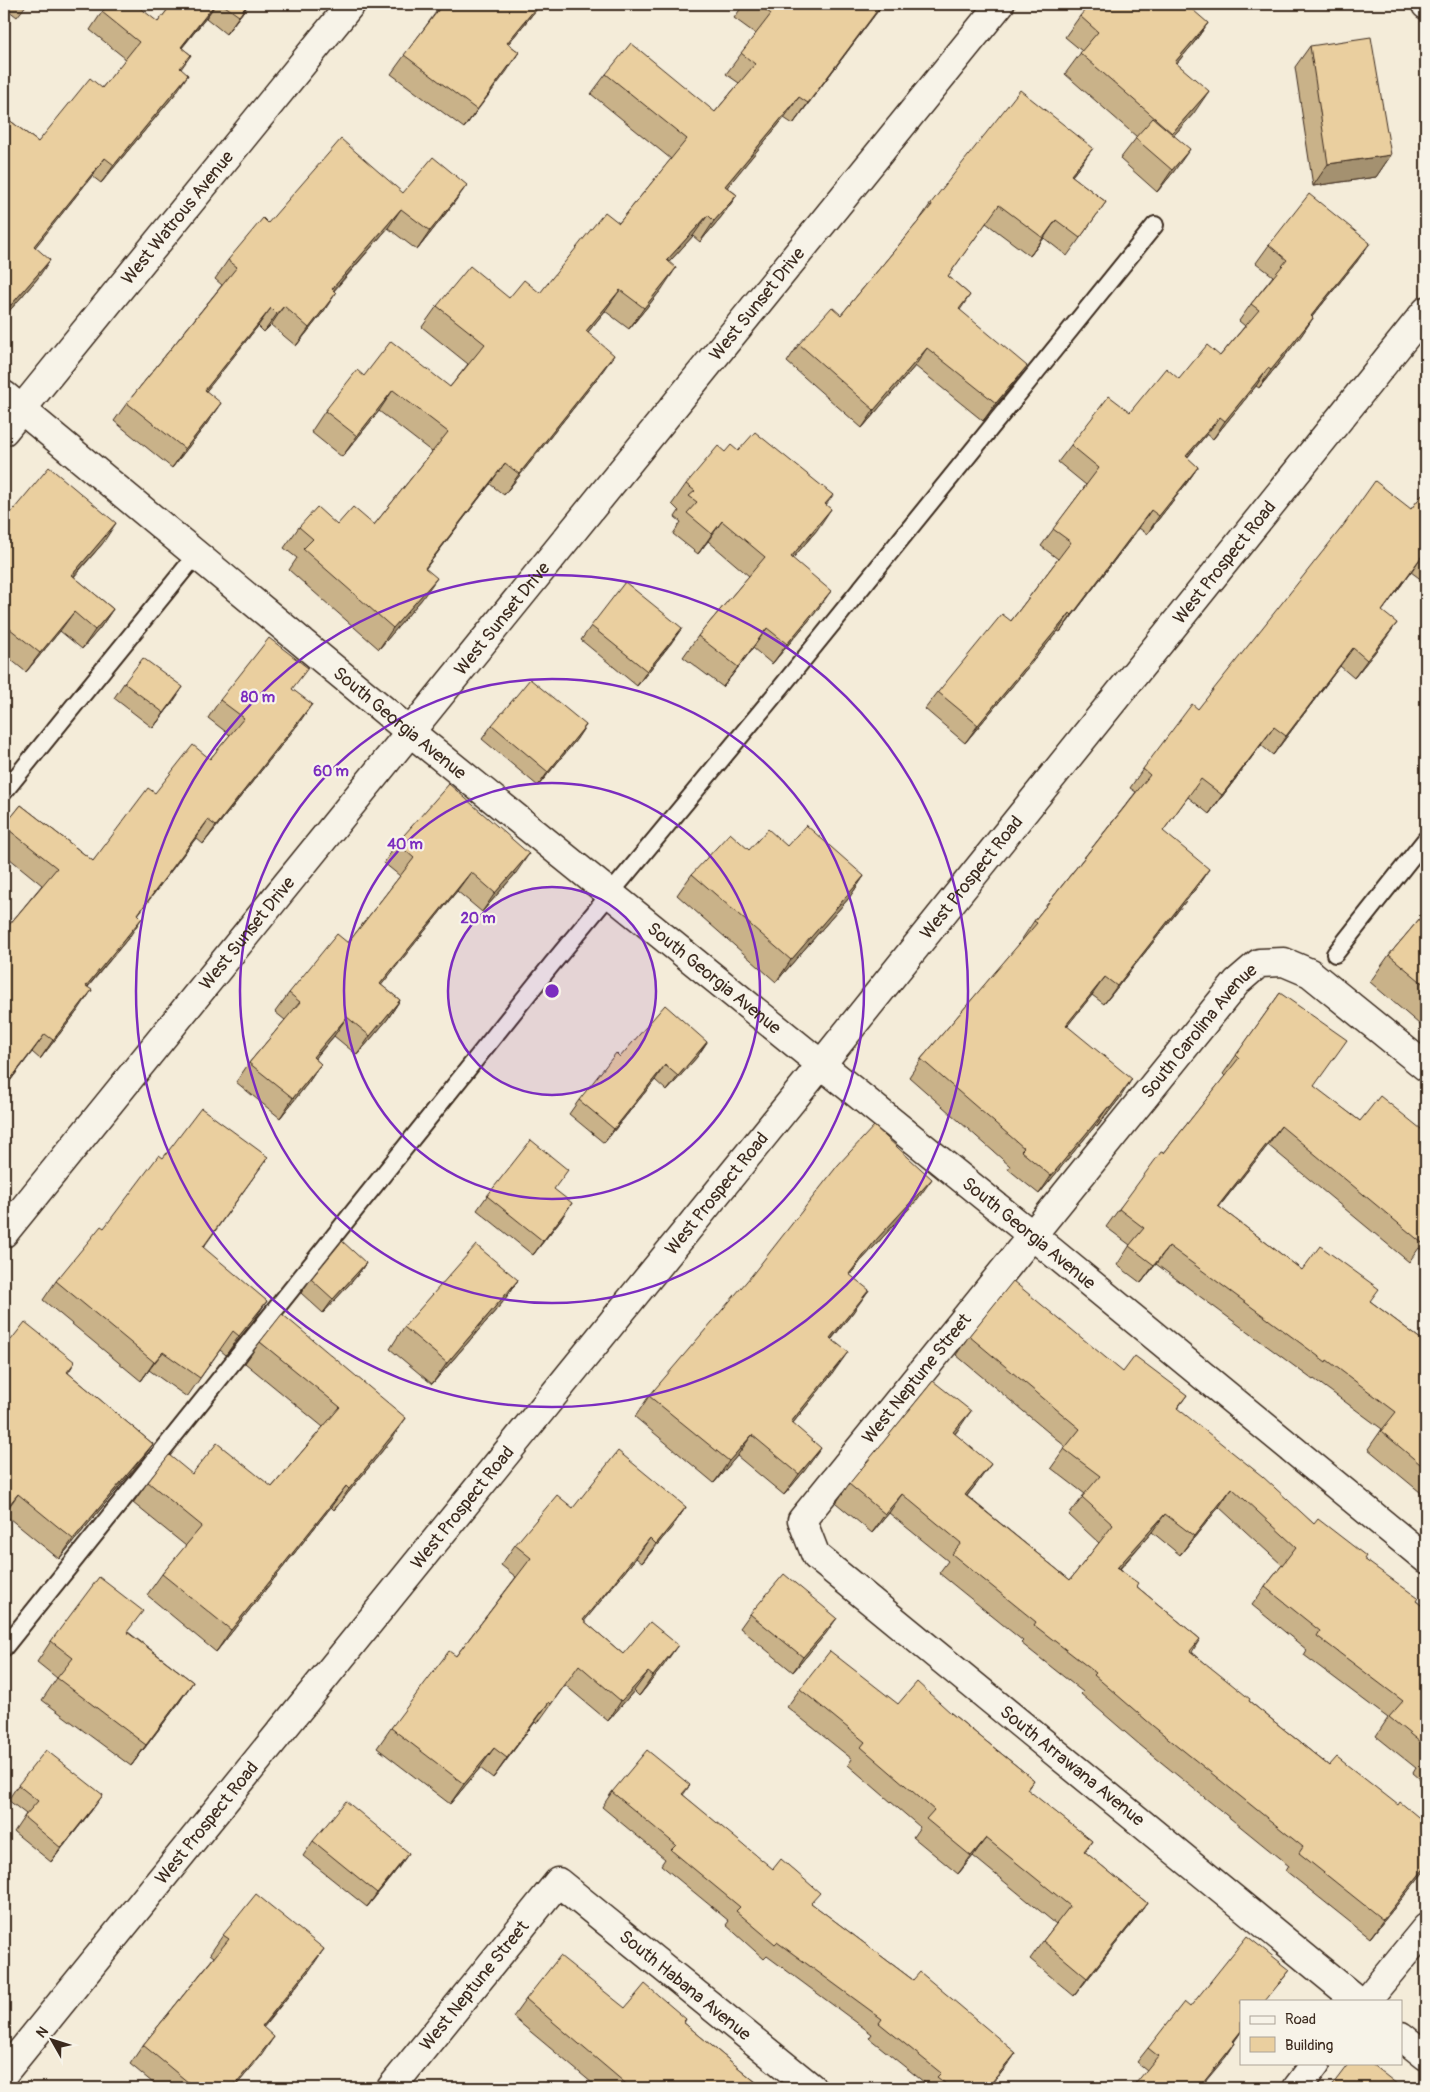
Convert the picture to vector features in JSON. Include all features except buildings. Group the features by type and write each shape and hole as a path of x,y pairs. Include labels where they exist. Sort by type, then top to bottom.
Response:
{"street":[{"name":"West Watrous Avenue","path":"4,431 13,402 351,4"},
{"name":"West Sunset Drive","path":"4,1233 1000,4"},
{"name":"West Prospect Road","path":"4,2073 820,1066 1426,310"},
{"name":"South Georgia Avenue","path":"13,402 409,731 820,1066 1033,1236 1426,1559"},
{"name":"South Carolina Avenue","path":"1033,1236 1237,982 1259,963 1284,962 1310,973 1426,1067"},
{"name":"West Neptune Street","path":"802,1520 1033,1236"},
{"name":"South Arrawana Avenue","path":"802,1520 816,1556 1357,2000"},
{"name":"West Neptune Street","path":"391,2088 558,1882"},
{"name":"South Habana Avenue","path":"558,1882 812,2088"},
{"path":"1367,2000 1426,1928"},
{"path":"1402,2037 1426,2056"},
{"path":"1297,2088 1315,2064"}],"lane":[{"path":"4,1648 552,964 611,895 1155,225"},
{"path":"4,792 196,555"},
{"path":"1335,954 1426,839"}]}
